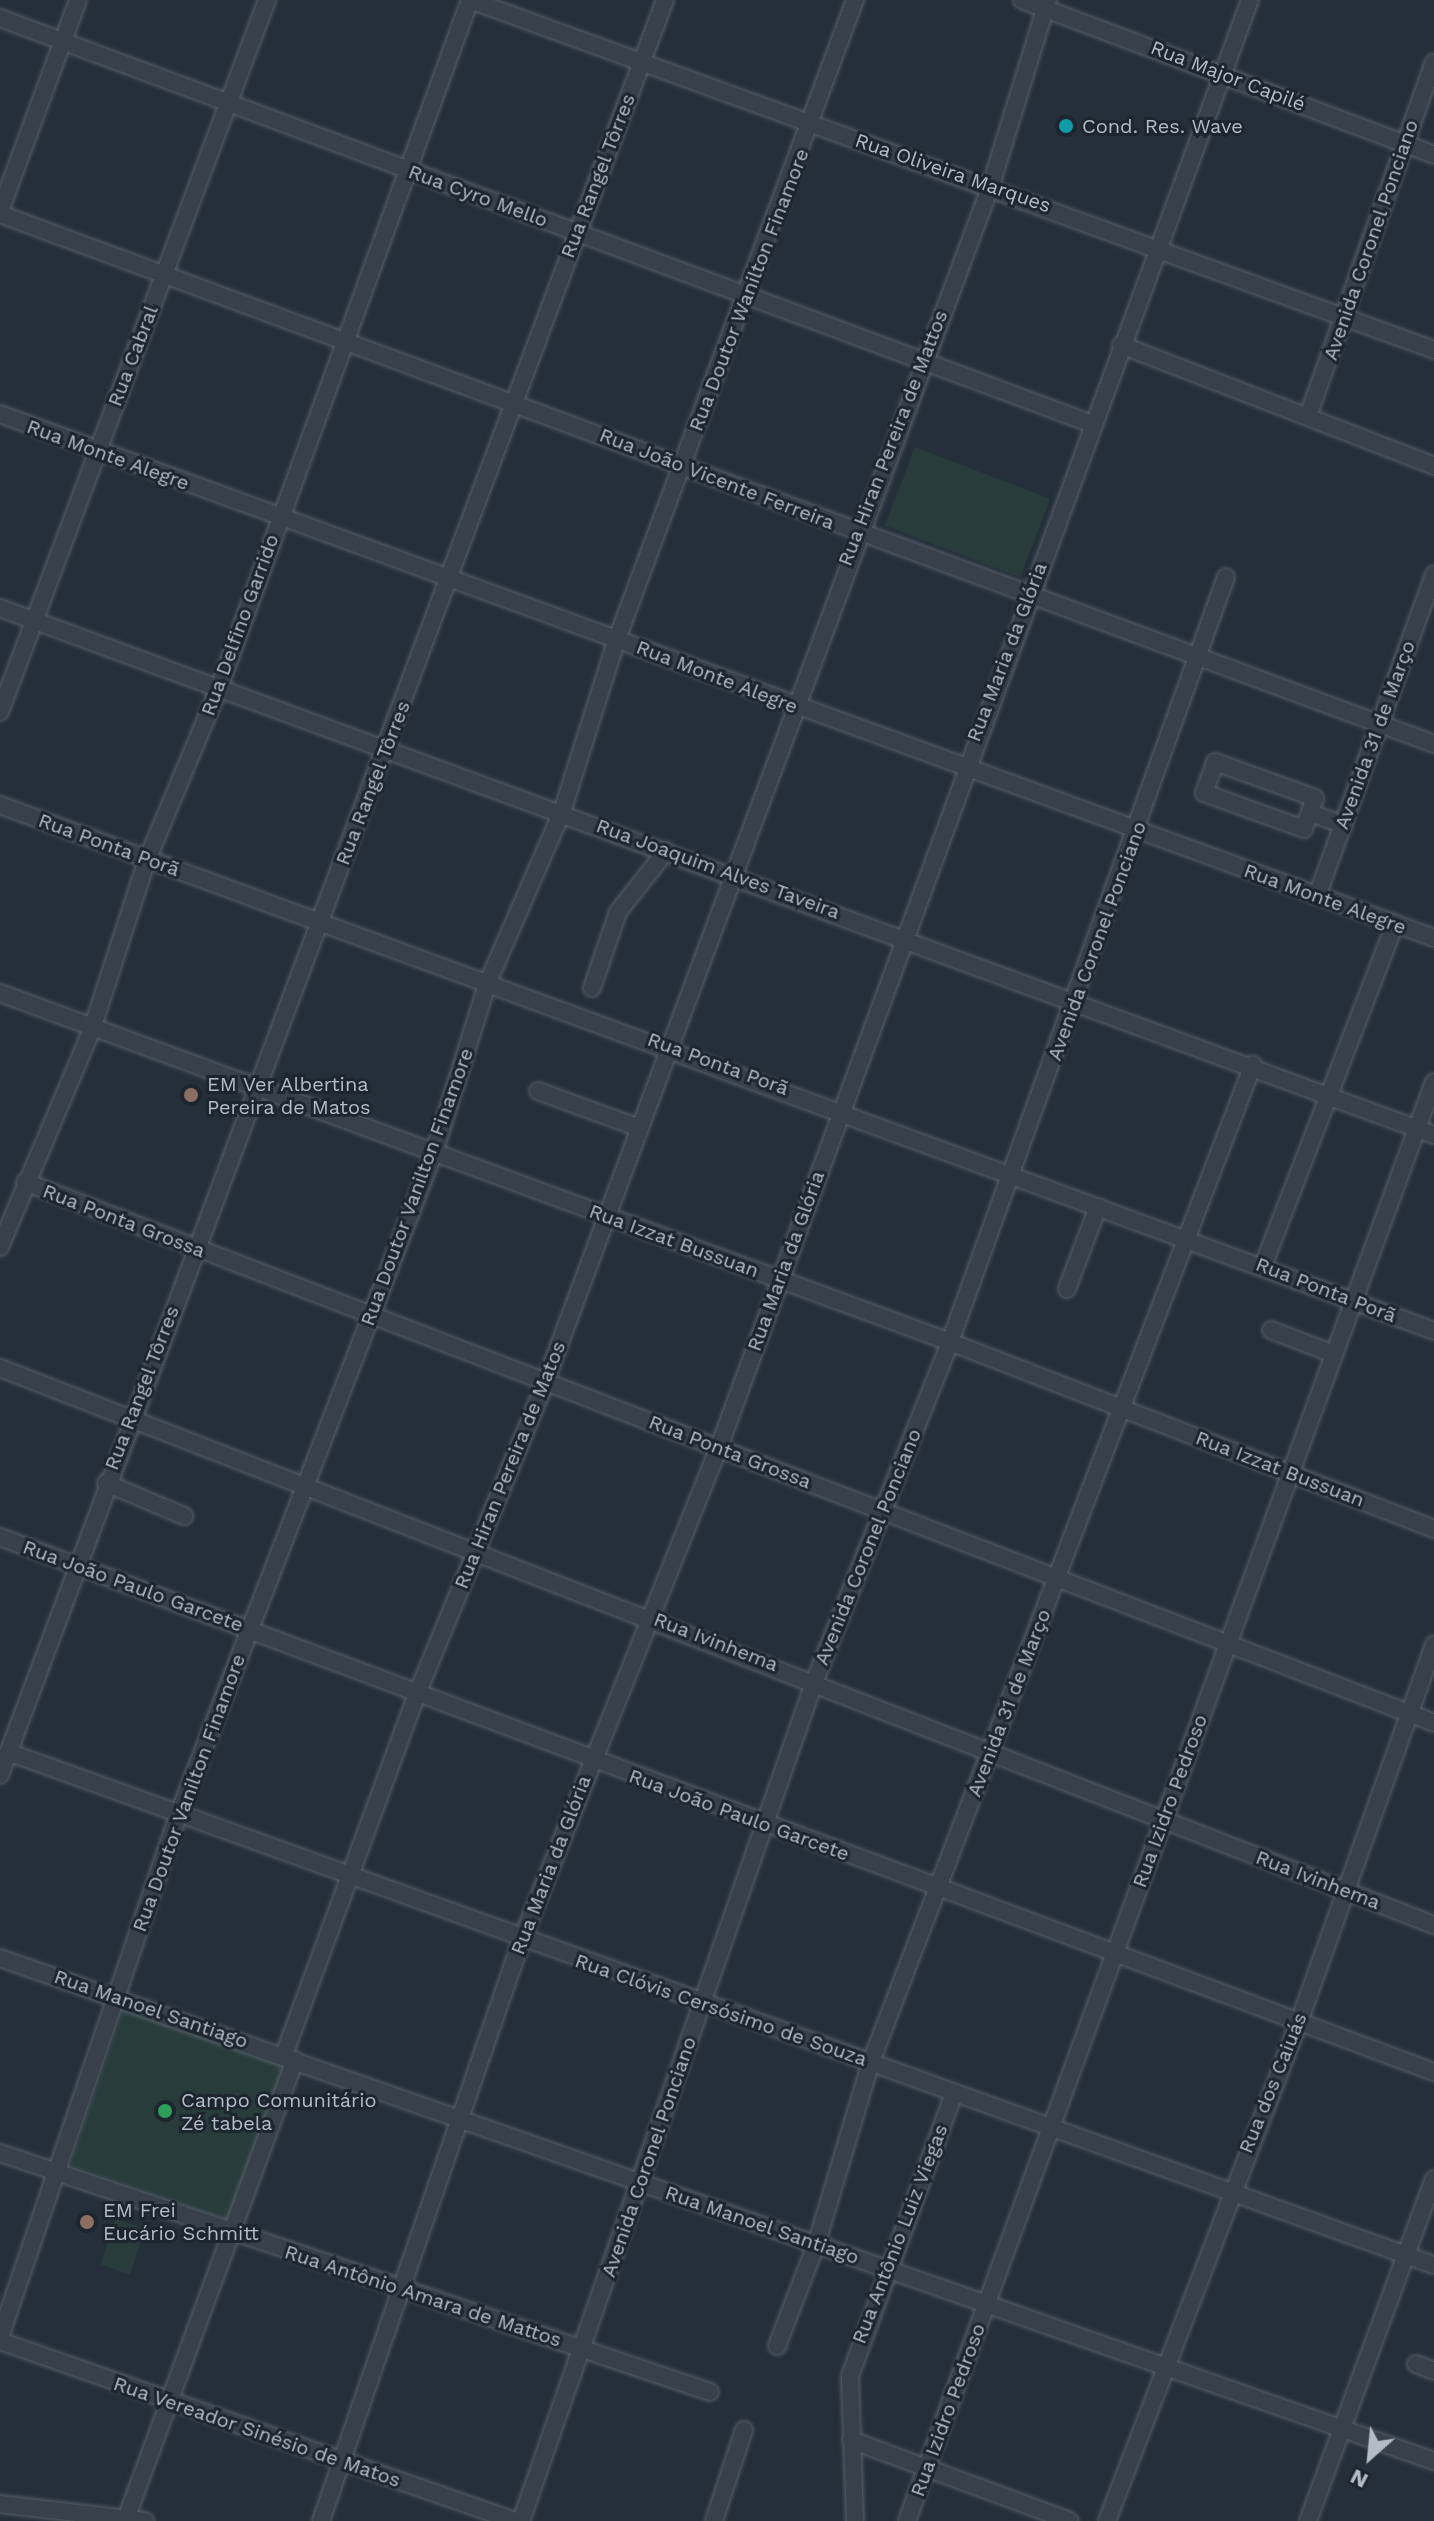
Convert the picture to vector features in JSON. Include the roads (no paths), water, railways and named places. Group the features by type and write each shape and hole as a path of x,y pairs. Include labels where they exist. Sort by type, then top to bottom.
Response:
{"street":[{"path":"0,212 78,0"},
{"name":"Rua Cabral","path":"0,712 267,0"},
{"name":"Rua Oliveira Marques","path":"470,0 812,124 991,185 1434,350"},
{"name":"Rua Delfino Garrido","path":"0,1247 92,1029 147,860 219,688 411,172 470,0"},
{"name":"Rua Rangel Tôrres","path":"0,1775 129,1417 196,1249 317,920 451,581 512,402 665,0"},
{"name":"Rua Doutor Wanilton Finamore","path":"488,982 562,812 617,639 748,296 855,0"},
{"name":"Rua Major Capilé","path":"1022,0 1047,4 1434,155"},
{"name":"Rua Maria da Glória","path":"321,2521 405,2291 522,1939 590,1761 719,1447 964,767 1250,0"},
{"name":"Rua Hiran Pereira de Mattos","path":"731,874 856,532 991,185 1047,4"},
{"name":"Rua Cyro Mello","path":"0,18 1092,424"},
{"name":"Avenida Coronel Ponciano","path":"1308,416 1434,63"},
{"name":"Rua João Vicente Ferreira","path":"0,212 346,344 512,402 1029,597 1199,656 1434,744"},
{"path":"1121,345 1434,466"},
{"name":"Rua Monte Alegre","path":"0,414 1138,833 1434,938"},
{"name":"Avenida 31 de Março","path":"1317,896 1378,721 1434,575"},
{"name":"Avenida Coronel Ponciano","path":"518,2521 642,2183 700,2004 767,1823 815,1680 950,1342 1008,1173 1138,833 1226,577"},
{"name":"Rua Joaquim Alves Taveira","path":"0,608 1253,1065 1434,1135"},
{"path":"1215,762 1315,798 1310,813 1304,829 1204,793 1215,762"},
{"name":"Rua Ponta Porã","path":"0,805 842,1108 1098,1207 1434,1331"},
{"path":"1310,813 1344,825"},
{"path":"592,988 618,912 666,851"},
{"name":"Rua Hiran Pereira de Matos","path":"126,2519 172,2403 232,2233 417,1694 545,1383 604,1214 731,874"},
{"path":"1263,1266 1395,924"},
{"name":"Rua Doutor Vanilton Finamore","path":"0,2339 179,1813 434,1153 488,982"},
{"name":"Rua Izzat Bussuan","path":"0,993 950,1342 1434,1529"},
{"name":"Avenida 31 de Março","path":"777,2346 816,2245 871,2062 1122,1409 1183,1237 1253,1065"},
{"name":"Rua Izidro Pedroso","path":"907,2521 1434,1082"},
{"path":"538,1091 637,1127"},
{"name":"Rua Ponta Grossa","path":"25,1182 1434,1723"},
{"path":"1067,1289 1098,1207"},
{"path":"1271,1330 1334,1354"},
{"name":"Rua Ivinhema","path":"0,1368 815,1680 1163,1821 1434,1925"},
{"path":"106,1483 184,1516"},
{"name":"Rua João Paulo Garcete","path":"0,1537 590,1761 767,1823 1434,2072"},
{"name":"Rua dos Caiuás","path":"1107,2521 1230,2190 1299,2022 1342,1890 1434,1644"},
{"name":"Rua Clóvis Cersósimo de Souza","path":"8,1752 700,2004 871,2062 1434,2265"},
{"name":"Rua Manoel Santiago","path":"0,1958 290,2058 459,2122 1167,2363 1434,2461"},
{"name":"Rua Antônio Luiz Viegas","path":"855,2521 850,2376 884,2268 954,2093"},
{"name":"Rua Antônio Amara de Mattos","path":"0,2153 710,2392"},
{"path":"1308,2521 1403,2253 1434,2179"},
{"name":"Rua Vereador Sinésio de Matos","path":"0,2339 172,2403 518,2521"},
{"path":"1416,2364 1434,2371"},
{"path":"714,2521 744,2430"},
{"path":"851,2440 1070,2521"},
{"path":"0,2504 145,2521"}],"place":[{"name":"Cond. Res. Wave","path":"1066,126"},
{"name":"EM Ver Albertina Pereira de Matos","path":"191,1095"},
{"name":"Campo Comunitário Zé tabela","path":"165,2111"},
{"name":"EM Frei Eucário Schmitt","path":"87,2222"}]}
